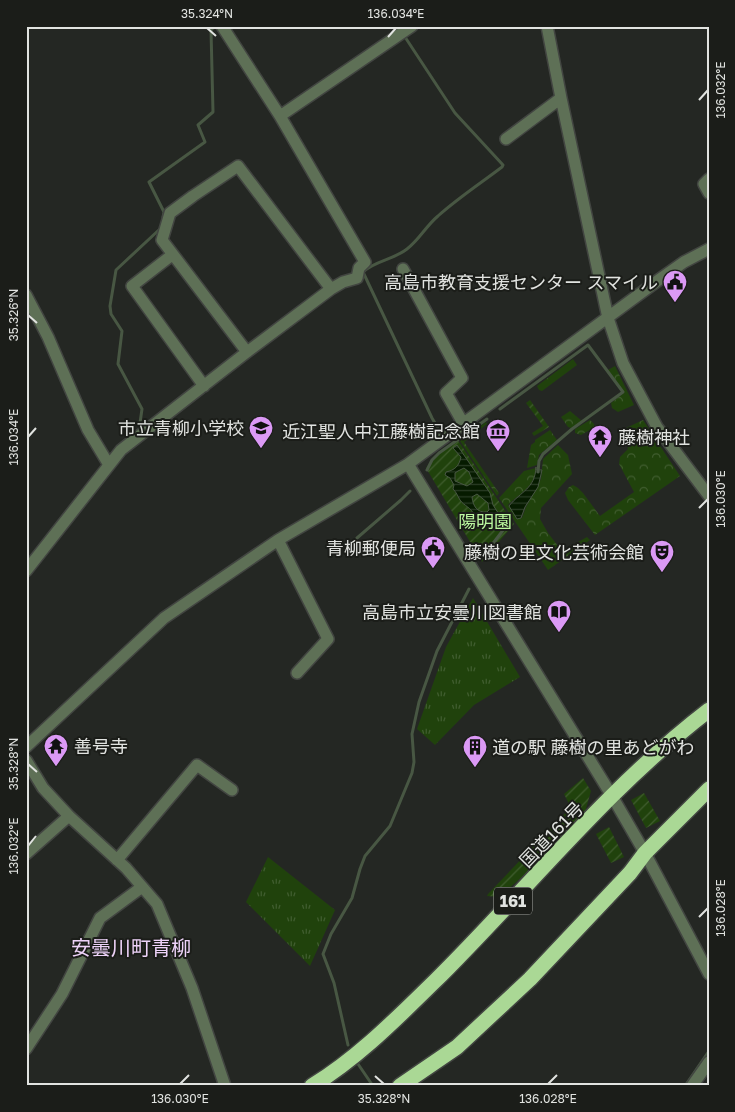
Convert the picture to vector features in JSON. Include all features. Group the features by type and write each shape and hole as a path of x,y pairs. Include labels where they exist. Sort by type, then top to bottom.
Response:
{"highway":[{"name":"国道161号","path":"312,1086 338,1070 394,1022 458,959 630,777 709,710"},
{"path":"400,1086 457,1047 530,979 630,873 645,853 709,789"}],"street":[{"path":"26,570 121,450 331,289 343,282 356,278 359,268 365,262 280,116 222,26"},
{"path":"280,116 412,26"},
{"path":"547,26 608,318 623,363 657,427 708,493"},
{"path":"506,139 561,98"},
{"path":"247,352 162,240 170,213 238,166 331,289"},
{"path":"709,179 704,184 709,193"},
{"path":"26,747 164,618 278,540 391,472 408,464 684,262 709,249"},
{"path":"172,254 132,286 171,343 204,386"},
{"path":"403,269 462,378 446,393 463,423"},
{"path":"26,295 48,337 88,430 109,465"},
{"path":"408,464 612,796 645,853 709,974"},
{"path":"278,540 328,639 297,673"},
{"path":"26,760 43,788 69,816 117,860 157,904 192,988 225,1086"},
{"path":"117,860 197,765 232,790"},
{"path":"26,854 69,816"},
{"path":"26,1049 62,994 100,918 142,887"},
{"path":"692,1086 709,1062"}],"green space":[{"path":"573,359 577,365 542,391 539,390 537,386"},
{"path":"615,366 634,405 618,412 612,408 611,403 624,393 608,370"},
{"path":"530,400 549,427 534,436 532,433 543,426 526,403"},
{"path":"570,411 582,421 571,428 568,427 561,417"},
{"path":"590,420 595,427 581,435 575,433 575,429"},
{"path":"643,420 680,476 595,535 568,500 565,493 573,485 578,488 600,516 634,492 619,464 620,457 628,449 626,428"},
{"path":"486,422 487,424 464,442 499,493 497,496 460,441"},
{"path":"550,430 557,440 539,455 537,465 527,468 531,445"},
{"name":"陽明園","path":"457,439 514,524 482,562 426,468 436,455"},
{"path":"558,445 568,455 572,474 541,508 540,519 558,546 564,550 587,537 590,540 548,570 499,498 524,471 536,468 530,485 508,505 517,519 522,518 541,479 543,459"},
{"path":"473,598 520,677 474,705 435,745 417,729 446,647"},
{"path":"583,778 591,791 585,812 523,876 499,897 487,896 567,811 568,802 564,794"},
{"path":"644,793 660,821 646,828 631,800"},
{"path":"609,827 624,857 611,863 596,834"},
{"path":"268,857 335,910 310,966 246,902"}],"shaded area":[{"path":"457,445 490,493 493,505 506,525 501,528 496,521 482,522 460,500 453,489 454,485 450,478 445,475 446,472 458,465 461,457 453,448","holes":["464,468 469,472 473,482 467,486 455,481 455,473","477,494 488,503 489,510 487,512 478,510 473,503 472,497"]},
{"path":"536,467 536,470 542,470 538,487 525,507 521,518 517,519 509,506 530,485"}],"waterway":[{"path":"163,217 164,212 149,182 205,142 198,125 213,112 211,30 214,27"},
{"path":"405,37 455,113 503,165 438,216 402,253 373,265 363,272 440,432"},
{"path":"140,423 142,409 118,364 122,331 111,314 110,306 116,270 161,228"},
{"path":"500,409 588,345 623,392 572,429 543,454 539,461 538,472"},
{"path":"427,470 432,460 439,453 487,419"},
{"path":"357,538 410,491"},
{"path":"481,559 504,529 501,523"},
{"path":"348,1045 334,983 323,954 331,934 352,898 365,856 390,826 412,773 414,762 412,734 419,702 437,651 469,589"},
{"path":"685,1086 709,1051"},
{"path":"356,1061 373,1086"}],"place":[{"name":"高島市教育支援センター スマイル","path":"675,303"},
{"name":"市立青柳小学校","path":"261,449"},
{"name":"近江聖人中江藤樹記念館","path":"498,452"},
{"name":"藤樹神社","path":"600,458"},
{"name":"青柳郵便局","path":"433,569"},
{"name":"藤樹の里文化芸術会館","path":"662,573"},
{"name":"高島市立安曇川図書館","path":"559,633"},
{"name":"善号寺","path":"56,767"},
{"name":"道の駅 藤樹の里あどがわ","path":"475,768"}],"district":[{"name":"安曇川町青柳","path":"131,947"}]}
